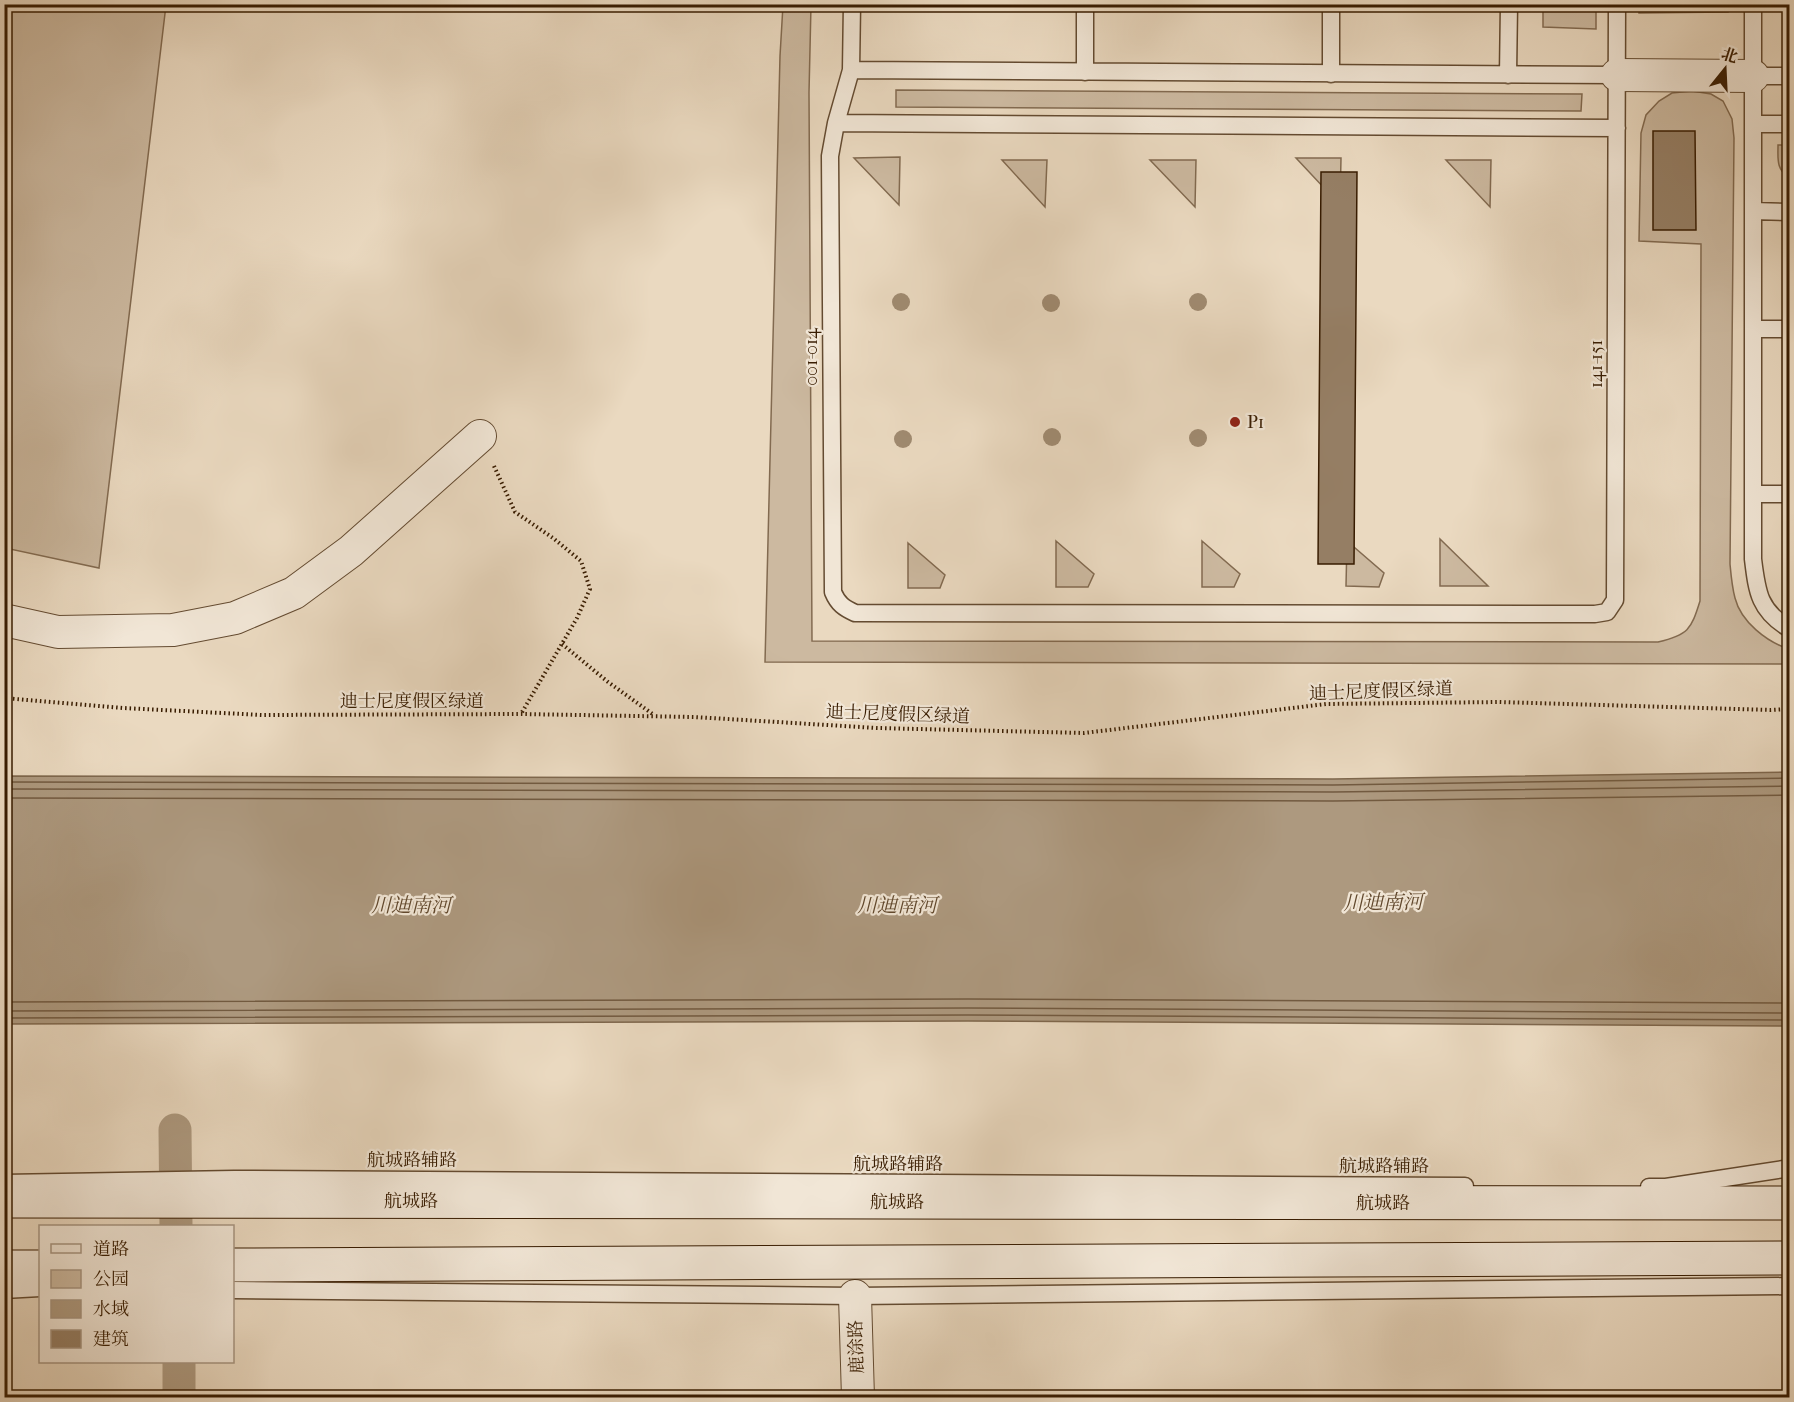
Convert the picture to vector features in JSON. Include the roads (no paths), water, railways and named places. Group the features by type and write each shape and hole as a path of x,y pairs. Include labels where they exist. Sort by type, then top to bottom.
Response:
{"main road":[{"name":"航城路","path":"4,1201 104,1190 235,1190 1790,1203"},
{"path":"238,1277 1790,1258"},
{"path":"4,1267 39,1267"}],"street":[{"path":"1617,75 1753,76"},
{"path":"4,620 58,632 173,630 234,618 294,592 351,551 480,436"},
{"name":"鹿涂路","path":"855,1296 858,1398"}],"lane":[{"name":"001-014","path":"852,4 851,70 836,123 830,156 833,592 844,609 868,615 1595,614 1607,612 1615,600"},
{"path":"1085,4 1085,72"},
{"path":"1331,4 1331,74"},
{"path":"1508,75 1509,4"},
{"name":"141-151","path":"1615,600 1617,4"},
{"path":"1754,4 1753,559 1756,586 1762,604 1774,619 1790,629"},
{"path":"851,70 1617,75"},
{"path":"1753,76 1790,76"},
{"path":"836,123 1617,128"},
{"path":"1753,124 1790,124"},
{"path":"1753,211 1790,212"},
{"path":"1753,329 1790,329"},
{"path":"1753,494 1790,494"},
{"path":"1510,1186 1666,1187 1790,1168"},
{"path":"4,1183 104,1190"},
{"name":"航城路辅路","path":"235,1190 1486,1186"},
{"path":"238,1277 855,1296 1790,1286"},
{"path":"4,1290 39,1288"}],"water":[{"name":"川迪南河","path":"1789,772 1789,1026 968,1021 5,1024 5,776 1333,779"}],"waterway":[{"path":"175,1130 176,1225"},
{"path":"179,1363 179,1398"}],"place":[{"name":"P1","path":"1235,422"}]}
